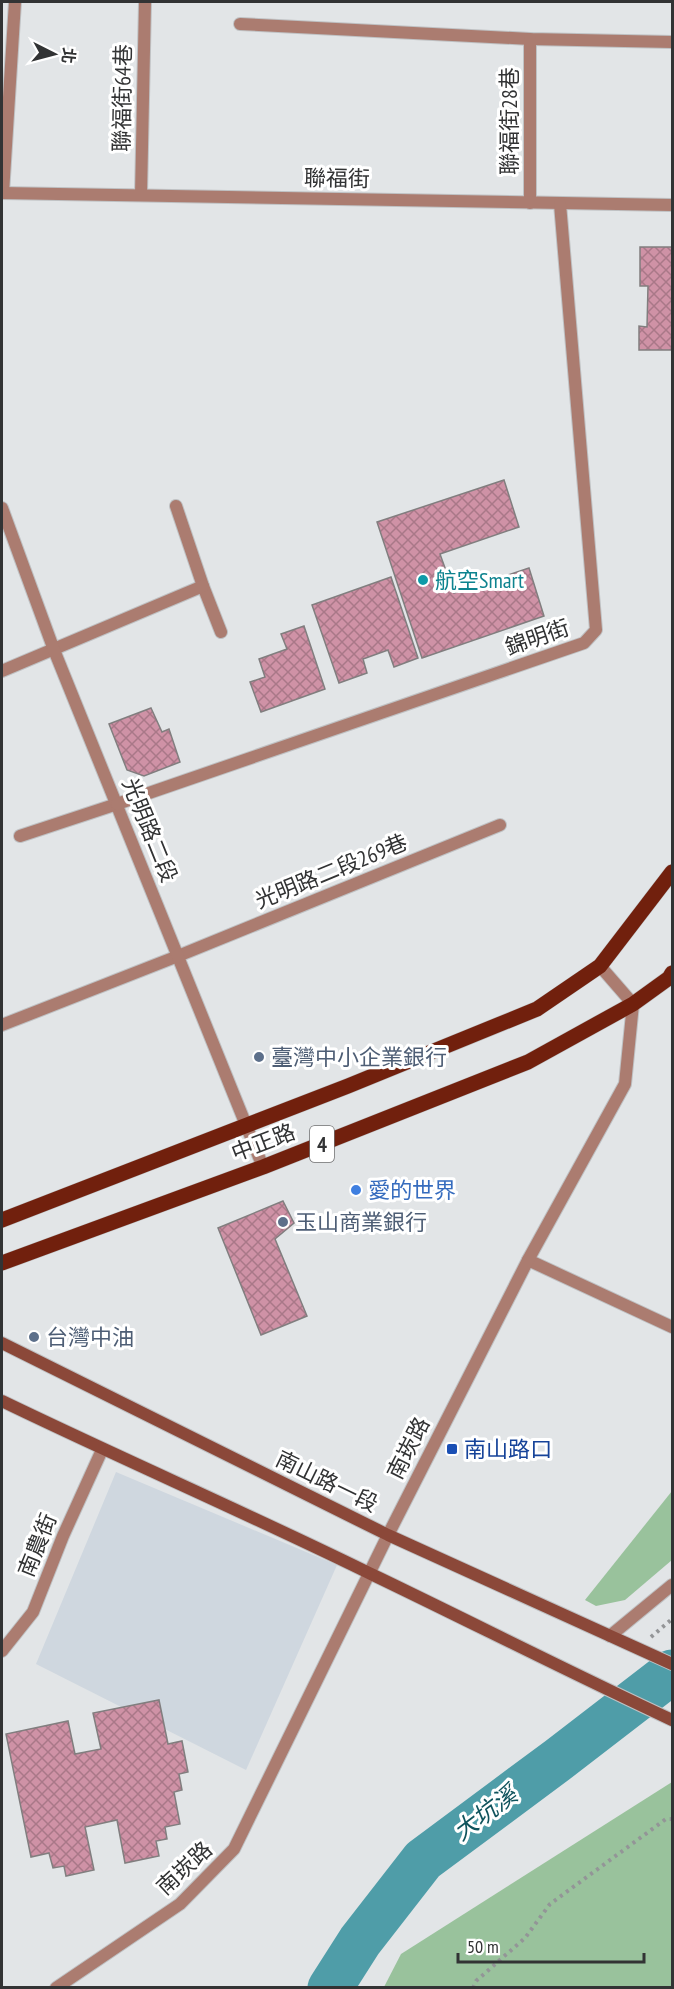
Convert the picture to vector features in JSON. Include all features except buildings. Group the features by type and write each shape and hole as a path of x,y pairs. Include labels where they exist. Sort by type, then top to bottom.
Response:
{"main road":[{"name":"4","path":"600,966 672,872"},
{"name":"中正路","path":"2,1220 537,1010 600,966"},
{"name":"4","path":"633,1004 671,977"},
{"name":"中正路","path":"2,1263 263,1167 528,1062 633,1004"}],"street":[{"path":"2,193 15,2"},
{"name":"聯福街64巷","path":"141,195 146,2"},
{"path":"240,24 530,39 672,42"},
{"name":"聯福街28巷","path":"530,39 530,203"},
{"name":"聯福街","path":"2,193 672,205"},
{"name":"錦明街","path":"20,836 584,643 596,630 560,204"},
{"path":"176,506 221,632"},
{"name":"光明路二段","path":"2,508 54,650 248,1125 263,1167"},
{"path":"2,671 203,586"},
{"name":"光明路二段269巷","path":"2,1025 500,825"},
{"path":"600,966 633,1004"},
{"name":"南崁路","path":"56,1988 180,1904 234,1849 369,1573 528,1260 625,1084 633,1004"},
{"path":"528,1260 672,1327"},
{"name":"南山路一段","path":"2,1343 388,1535 672,1664"},
{"path":"2,1401 102,1450 369,1573 672,1720"},
{"name":"南農街","path":"2,1651 33,1612 63,1536 102,1450"},
{"path":"610,1636 672,1585"}],"path":[{"path":"473,1988 476,1981 525,1938 550,1904 666,1819 672,1819"}],"shaded area":[{"path":"116,1472 337,1565 246,1770 36,1664"}],"green space":[{"path":"672,1491 672,1560 625,1600 596,1606 585,1600"},
{"path":"672,1782 672,1987 384,1987 401,1954"}],"waterway":[{"name":"大坑溪","path":"330,1988 360,1941 423,1860 672,1672"}],"place":[{"name":"航空Smart","path":"423,580"},
{"name":"臺灣中小企業銀行","path":"259,1057"},
{"name":"愛的世界","path":"356,1190"},
{"name":"玉山商業銀行","path":"283,1222"},
{"name":"台灣中油","path":"34,1337"},
{"name":"南山路口","path":"452,1449"}]}
